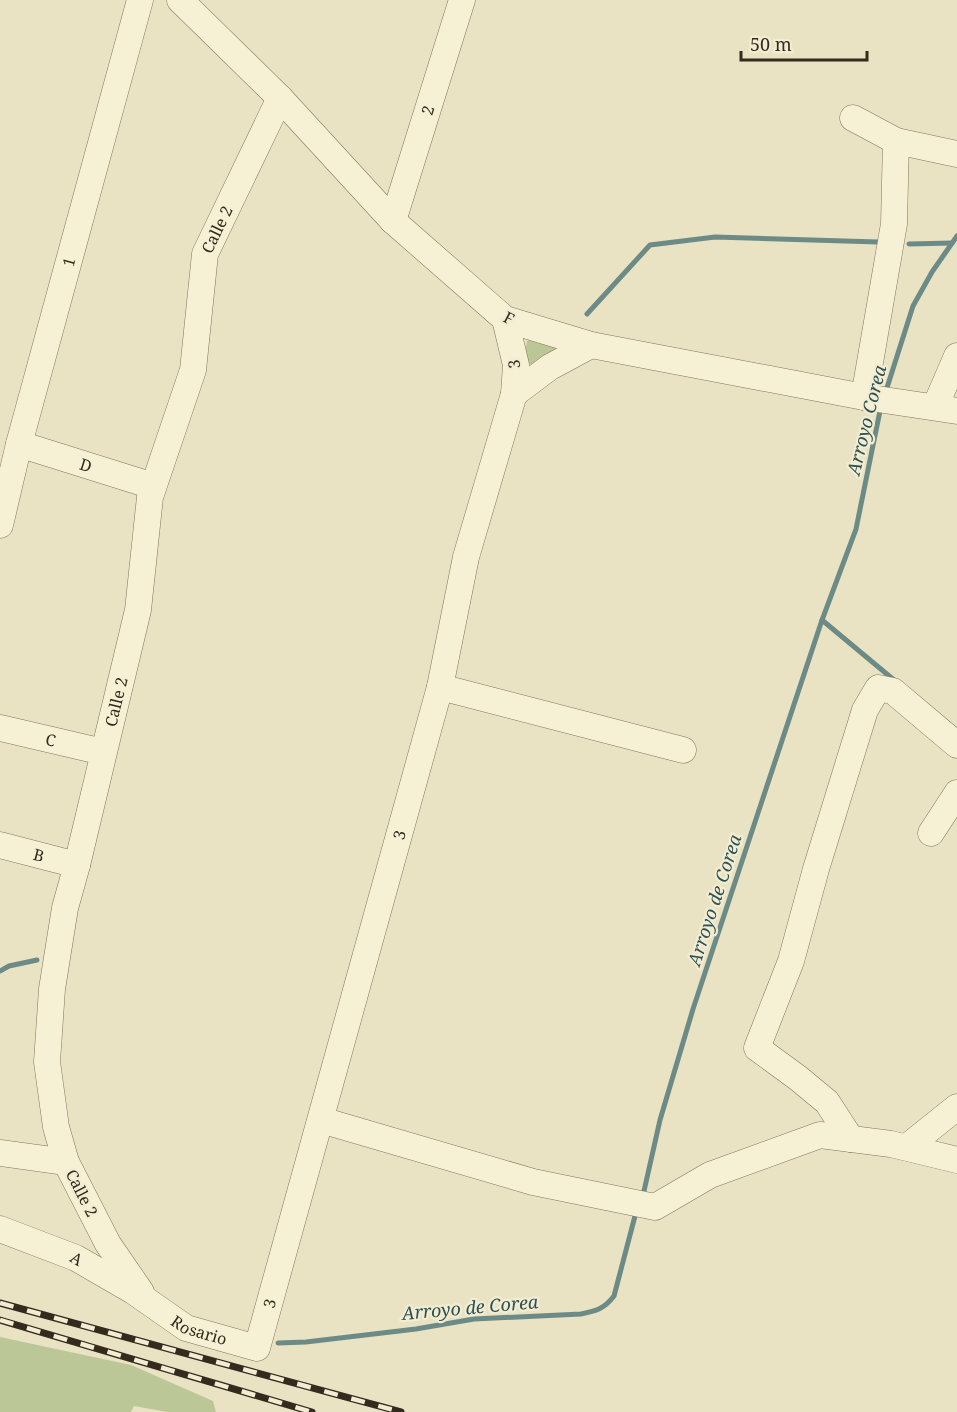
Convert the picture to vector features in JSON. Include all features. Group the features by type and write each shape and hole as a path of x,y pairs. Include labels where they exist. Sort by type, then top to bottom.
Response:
{"street":[{"name":"1","path":"0,525 19,444 140,0"},
{"name":"F","path":"180,0 280,99 393,221 505,319 591,345 864,397 946,409"},
{"name":"2","path":"393,221 462,0"},
{"name":"Calle 2","path":"147,1302 108,1244 66,1162 56,1127 47,1062 52,989 60,930 138,610 153,486 193,370 206,254 280,99"},
{"path":"853,118 896,141 957,154"},
{"path":"864,397 894,224 896,141"},
{"name":"3","path":"257,1348 440,687 466,557 514,394 516,365 505,319"},
{"path":"514,394 550,367 591,345"},
{"path":"946,409 957,356"},
{"name":"D","path":"19,444 153,486"},
{"path":"440,687 683,750"},
{"path":"851,1139 827,1102 757,1048 791,961 816,869 865,710 878,688 892,691 957,745"},
{"name":"C","path":"0,728 103,752"},
{"path":"931,833 957,793"},
{"name":"B","path":"0,845 77,864"},
{"path":"907,1147 957,1107"},
{"path":"321,1120 533,1182 655,1207 710,1175 820,1135 907,1147 957,1160"},
{"path":"0,1153 66,1162"},
{"name":"A","path":"0,1229 76,1258 133,1291 147,1302"},
{"name":"Rosario","path":"147,1302 186,1328 257,1348"}],"green space":[{"path":"532,338 566,347 534,368 524,358 527,341"},
{"path":"0,1337 131,1365 213,1401 216,1412 167,1412 134,1406 131,1412 0,1412"}],"waterway":[{"name":"Arroyo Corea","path":"885,394 913,306 932,272 957,236"},
{"path":"587,314 650,245 715,237 878,242"},
{"path":"909,244 952,243"},
{"name":"Arroyo de Corea","path":"644,1191 660,1120 693,1009 822,620 856,529 881,406"},
{"path":"822,620 894,680"},
{"path":"0,971 9,966 37,960"},
{"name":"Arroyo de Corea","path":"278,1343 306,1342 416,1329 474,1319 581,1314 595,1310 603,1307 614,1296 635,1216"}],"railway":[{"path":"0,1303 401,1412"},
{"path":"0,1320 312,1412"}]}
